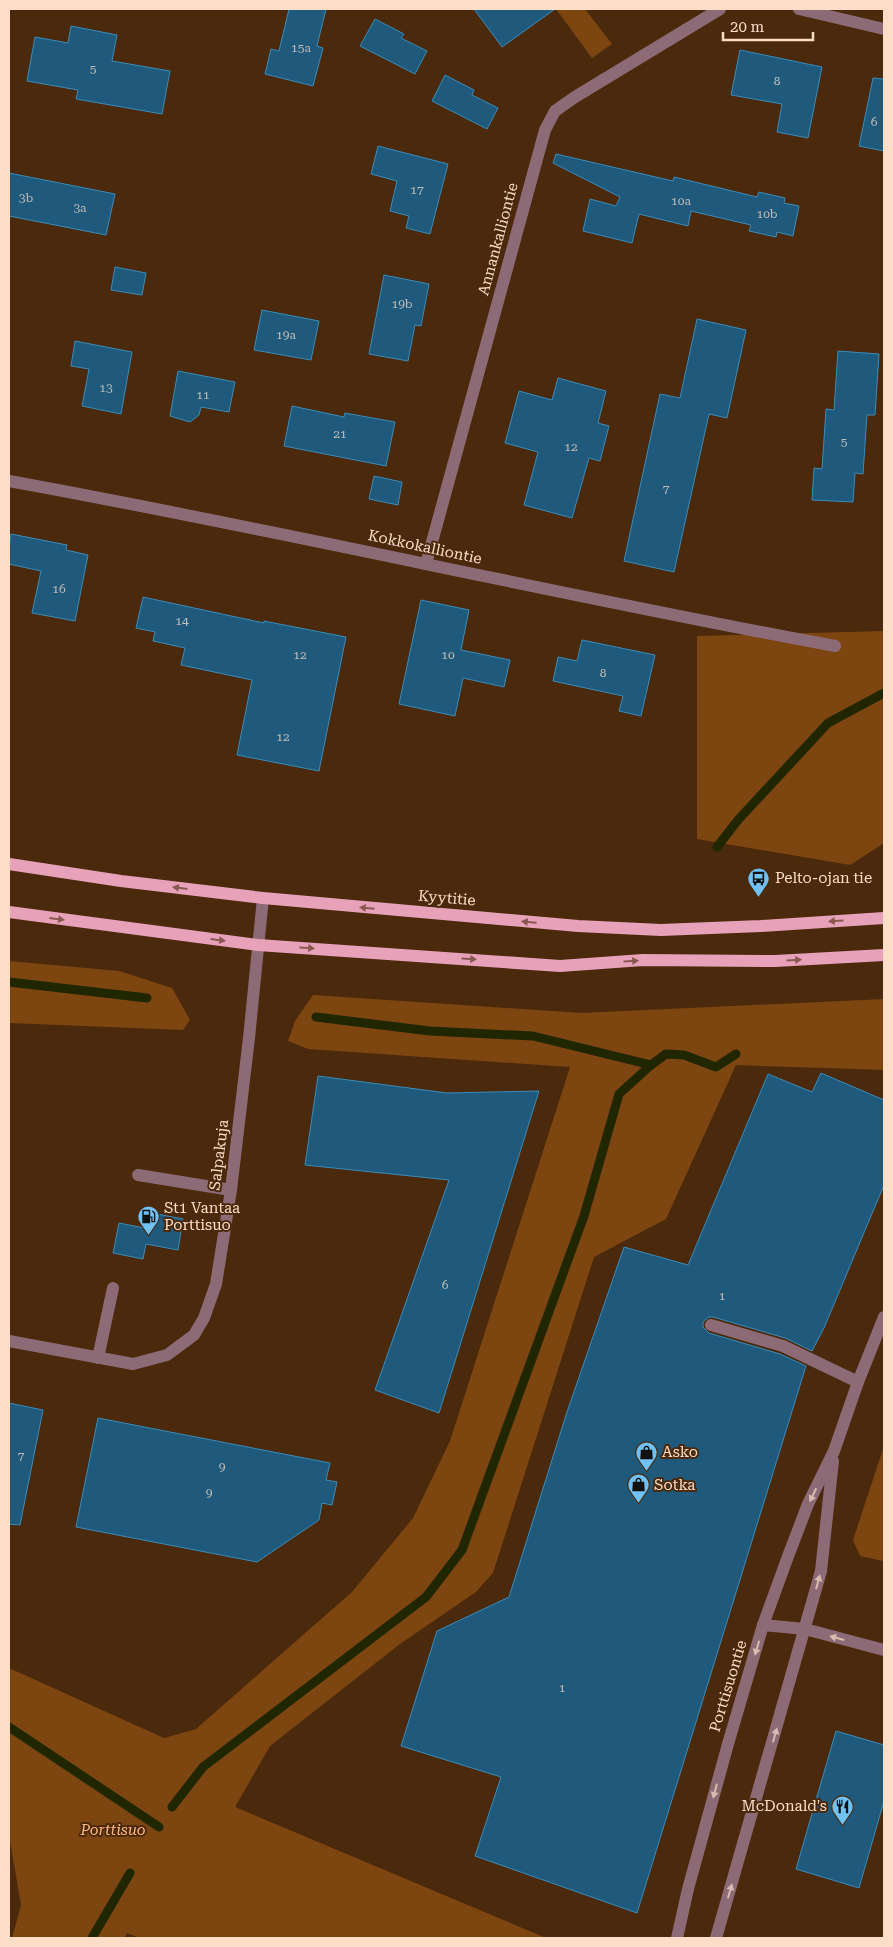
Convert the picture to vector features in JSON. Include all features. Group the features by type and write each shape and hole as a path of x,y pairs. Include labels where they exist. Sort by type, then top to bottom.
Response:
{"main road":[{"name":"Kyytitie","path":"9,864 121,881 263,898 578,926 661,930 884,918"},
{"path":"9,912 258,945 560,966 643,960 775,960 884,955"}],"street":[{"name":"Annankalliontie","path":"426,564 540,147 548,124 555,111 575,97 720,9"},
{"path":"799,9 884,29"},
{"name":"Kokkokalliontie","path":"9,481 298,536 426,564 834,646"},
{"name":"Salpakuja","path":"9,1341 133,1364 167,1355 194,1335 211,1303 216,1284 231,1190 250,1038 263,898"},
{"path":"138,1175 231,1190"},
{"path":"98,1358 113,1288"},
{"name":"Porttisuontie","path":"677,1938 688,1888 763,1625 808,1504 834,1452 858,1382 884,1317"},
{"path":"711,1325 783,1346 858,1382"},
{"name":"Porttisuontie","path":"716,1938 821,1571 834,1452"},
{"path":"763,1625 805,1629 884,1650"}],"green space":[{"path":"556,9 585,9 612,44 592,58"},
{"path":"884,631 884,843 850,865 697,839 697,636"},
{"path":"9,961 119,971 172,988 190,1020 183,1030 9,1023"},
{"name":"Porttisuo","path":"313,995 581,1013 884,999 884,1070 736,1065 666,1219 594,1257 493,1573 476,1592 400,1644 270,1746 235,1807 546,1938 139,1938 127,1933 125,1938 12,1938 21,1905 9,1835 9,1668 164,1738 196,1729 352,1592 413,1518 450,1441 570,1067 308,1049 288,1041 295,1021"},
{"path":"884,1446 884,1576 883,1561 860,1556 853,1540"}],"building":[{"path":"289,9 326,9 317,46 323,48 313,86 265,74 271,49 279,51"},
{"path":"474,9 555,9 502,47"},
{"path":"375,19 404,34 401,38 427,51 415,74 360,46"},
{"path":"71,26 117,35 112,61 170,71 162,114 76,99 78,90 27,81 35,37 68,43"},
{"path":"740,50 822,67 808,138 777,132 782,104 731,95"},
{"path":"445,75 474,90 472,95 498,108 487,129 432,101"},
{"path":"873,78 884,79 884,151 859,146"},
{"path":"378,146 448,164 430,234 406,228 409,216 390,211 397,181 371,174"},
{"path":"556,154 673,181 674,177 757,197 759,192 785,198 784,203 799,206 793,236 777,232 776,237 749,231 751,225 691,211 688,226 639,214 632,243 583,231 590,199 616,206 620,197 553,163"},
{"path":"9,173 115,194 106,235 9,216"},
{"path":"115,267 146,273 142,295 111,290"},
{"path":"384,275 429,284 421,326 415,325 408,361 369,354"},
{"path":"262,310 319,321 311,360 254,350"},
{"path":"697,319 746,330 727,418 709,414 674,572 624,561 660,394 680,398"},
{"path":"75,341 132,352 121,414 82,406 89,369 71,366"},
{"path":"838,351 879,354 875,415 867,415 863,474 855,473 853,502 812,500 814,468 822,469 826,409 834,410"},
{"path":"178,371 235,382 229,412 201,407 199,415 190,422 170,416"},
{"path":"558,378 606,391 598,423 609,426 600,461 589,458 572,518 524,505 538,452 505,443 519,391 552,400"},
{"path":"292,406 344,417 345,413 395,422 386,466 284,446"},
{"path":"374,476 402,482 398,505 369,499"},
{"path":"11,534 67,545 66,550 88,555 75,621 32,613 41,571 9,564"},
{"path":"143,597 264,623 264,621 346,637 319,771 237,755 252,680 181,665 185,648 153,641 155,632 136,628"},
{"path":"421,600 469,610 461,650 510,660 504,687 463,678 455,716 399,704"},
{"path":"582,640 655,655 641,716 619,711 623,696 553,681 558,657 577,661"},
{"path":"821,1073 884,1100 884,1185 824,1328 812,1351 785,1338 713,1317 709,1317 703,1322 703,1327 709,1333 780,1354 806,1366 637,1913 475,1856 501,1777 401,1746 437,1631 509,1597 567,1412 624,1247 688,1265 768,1074 812,1092"},
{"path":"318,1076 447,1093 539,1091 439,1413 375,1390 449,1180 305,1165"},
{"name":"St1 Vantaa Porttisuo","path":"152,1213 183,1219 178,1250 146,1244 143,1259 113,1253 119,1223 149,1229"},
{"path":"9,1403 43,1410 20,1525 9,1524"},
{"path":"98,1418 330,1463 326,1480 337,1482 332,1505 322,1503 319,1520 257,1562 76,1527"},
{"name":"McDonald's","path":"836,1731 884,1745 884,1801 859,1888 796,1869"}],"waterway":[{"path":"717,847 738,820 828,723 884,693"},
{"path":"9,982 147,998"},
{"path":"316,1017 430,1031 533,1036 651,1065"},
{"path":"172,1807 203,1767 426,1597 462,1550 584,1216 619,1094 666,1054 684,1055 716,1067 736,1054"},
{"path":"9,1727 159,1827"},
{"path":"92,1938 130,1873"}],"place":[{"name":"Pelto-ojan tie","path":"759,897"},
{"name":"St1 Vantaa Porttisuo","path":"148,1236"},
{"name":"Asko","path":"646,1471"},
{"name":"Sotka","path":"638,1504"},
{"name":"McDonald's","path":"843,1825"}]}
